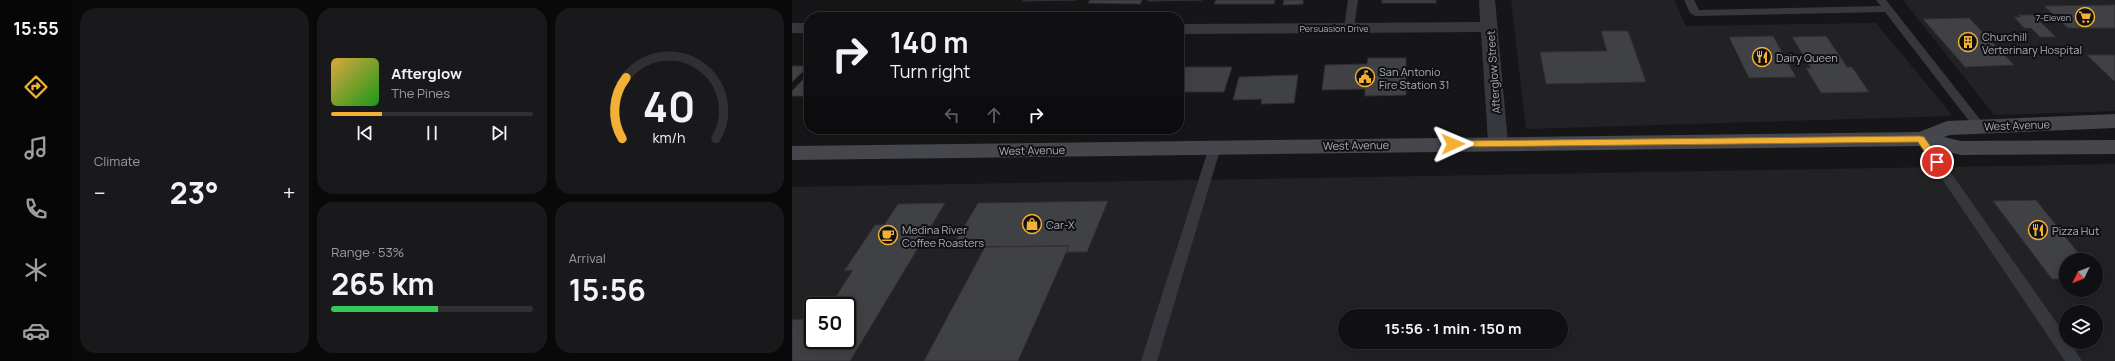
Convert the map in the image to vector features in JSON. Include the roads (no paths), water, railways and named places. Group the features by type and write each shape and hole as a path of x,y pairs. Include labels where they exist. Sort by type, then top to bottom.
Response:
{"main road":[{"name":"West Avenue","path":"1920,139 1947,128 2115,121"},
{"name":"West Avenue","path":"792,153 1498,143 1920,139 1961,148 2115,147"}],"street":[{"name":"Afterglow Street","path":"1487,0 1498,143"},
{"name":"Persuasion Drive","path":"1184,29 1490,27"},
{"path":"792,28 804,28"}],"lane":[{"path":"1349,28 1354,0"},
{"path":"1689,0 1695,13 1889,9"},
{"path":"1881,0 1980,127"},
{"path":"1920,139 2074,361"},
{"path":"1149,361 1215,147"}],"place":[{"name":"7-Eleven","path":"2085,17"},
{"name":"Churchill Verterinary Hospital","path":"1968,42"},
{"name":"Dairy Queen","path":"1762,57"},
{"name":"San Antonio Fire Station 31","path":"1365,77"},
{"name":"Car-X","path":"1032,224"},
{"name":"Pizza Hut","path":"2038,230"},
{"name":"Medina River Coffee Roasters","path":"888,235"}]}
